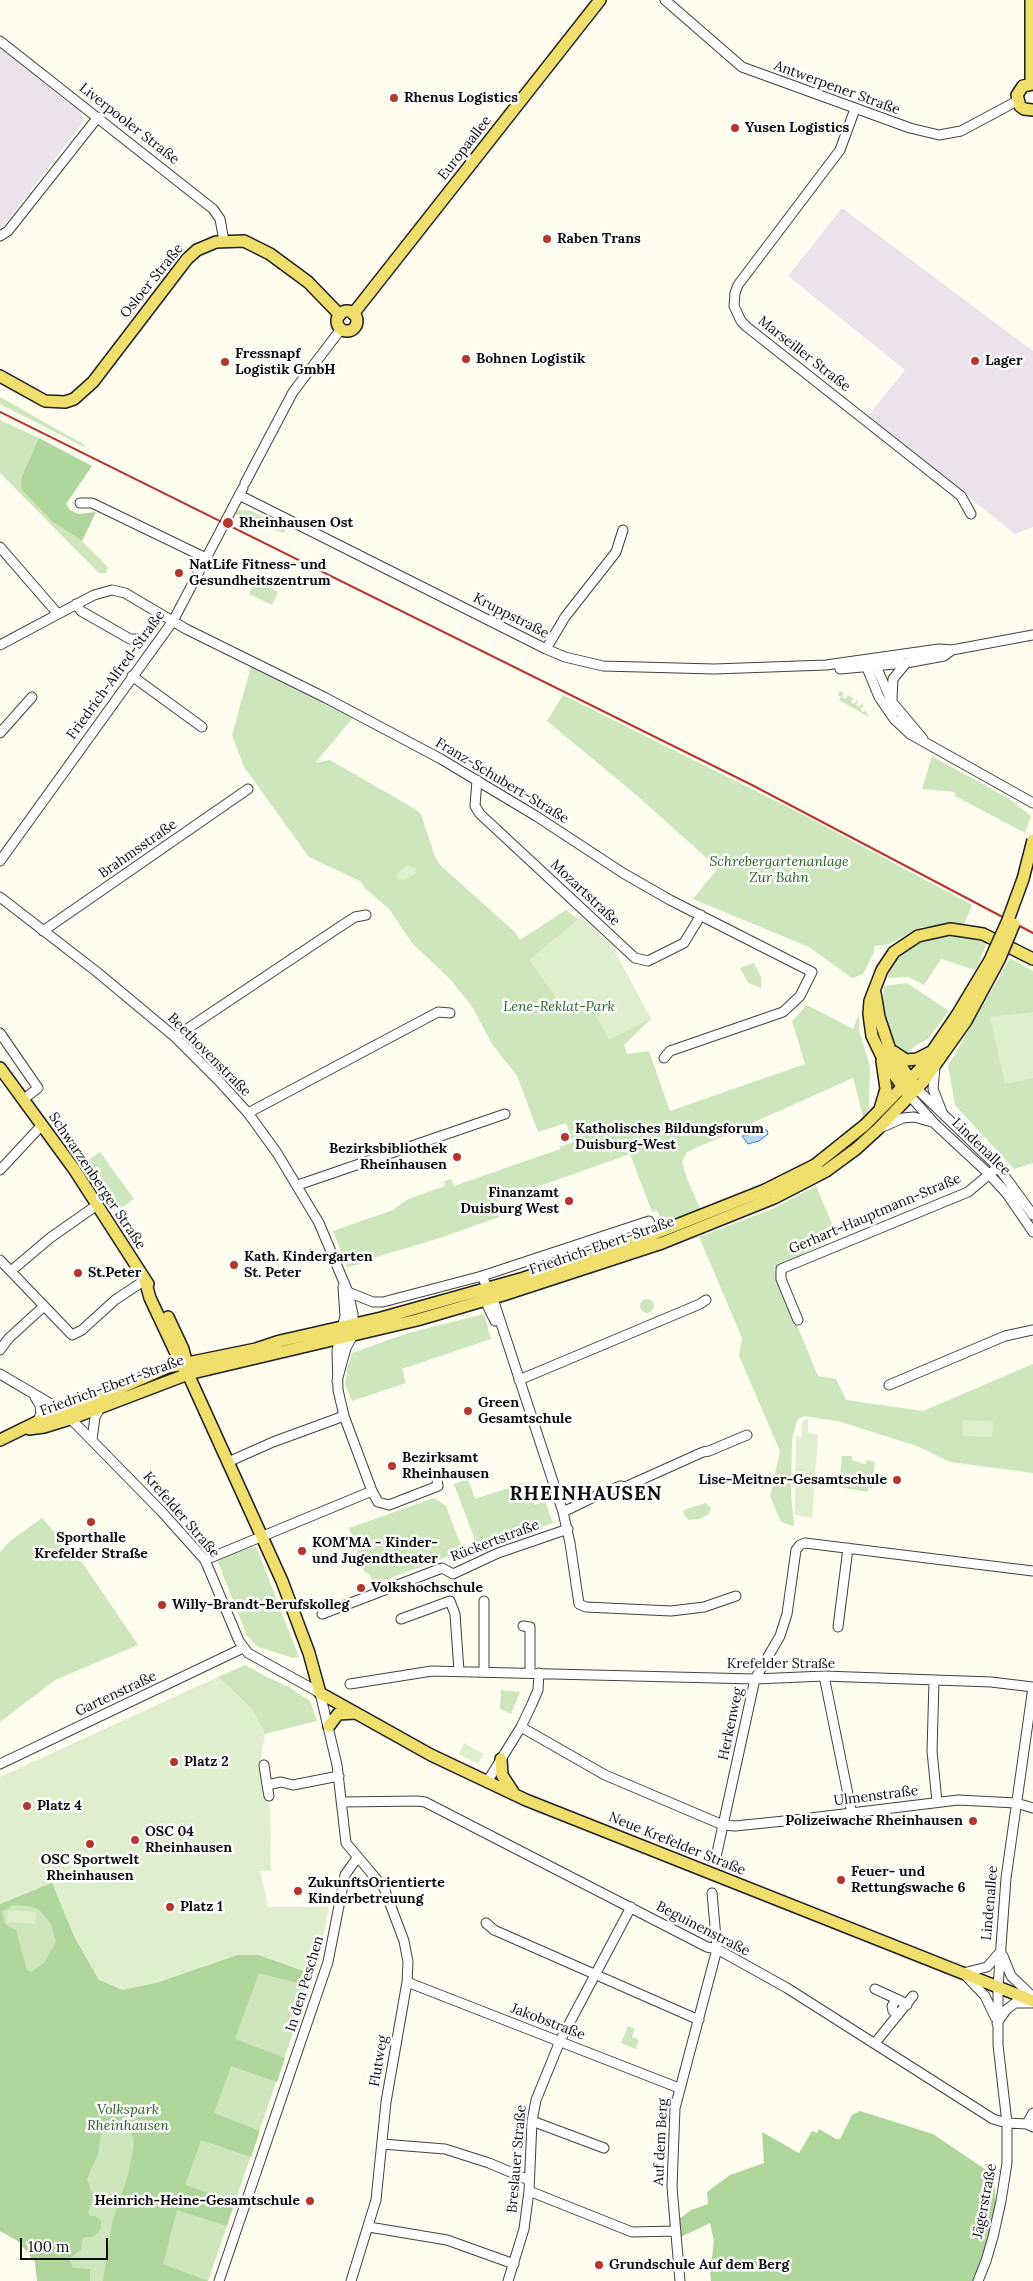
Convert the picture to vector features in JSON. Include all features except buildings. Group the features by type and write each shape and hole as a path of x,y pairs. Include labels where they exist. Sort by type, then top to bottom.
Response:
{"main road":[{"name":"Europaallee","path":"352,314 600,0"},
{"path":"1031,0 1032,84 1023,86 1019,90 1017,100 1024,109 1033,110"},
{"name":"Osloer Straße","path":"0,376 45,401 65,402 74,399 93,382 187,259 207,245 224,241 244,242 270,254 308,282 340,315"},
{"path":"346,312 352,314 356,320 354,328 349,331 341,329 337,322 340,315 346,312"},
{"name":"Friedrich-Ebert-Straße","path":"488,1296 654,1234 765,1190 802,1173 837,1149 880,1110 910,1088 936,1066 990,960 1008,920 1023,878 1033,840"},
{"name":"Friedrich-Ebert-Straße","path":"0,1440 37,1422 100,1408 185,1367 280,1341 417,1320 488,1296 662,1243 774,1198 826,1171 856,1149 878,1129 910,1088 933,1051 961,1018 999,960 1017,917 1033,869"},
{"path":"910,1088 872,1036 869,1014 870,1002 882,970 894,952 918,936 950,929 983,934 1033,959"},
{"path":"886,1054 906,1060 917,1059 933,1051"},
{"path":"880,1110 886,1089 886,1054"},
{"name":"Schwarzenberger Straße","path":"0,1068 24,1099 97,1204 145,1280 156,1294 183,1349 185,1367"},
{"name":"Schwarzenberger Straße","path":"145,1280 150,1298 185,1367 263,1538 300,1626 320,1693"},
{"name":"Friedrich-Ebert-Straße","path":"22,1430 44,1428 67,1415 168,1367 185,1367 348,1330"},
{"name":"Friedrich-Ebert-Straße","path":"183,1349 192,1355 267,1338 280,1341"},
{"name":"Neue Krefelder Straße","path":"320,1693 431,1755 516,1795 1033,2002"},
{"path":"329,1726 338,1714 356,1713"},
{"path":"501,1759 502,1775 516,1795"}],"street":[{"name":"Antwerpener Straße","path":"666,0 728,58 742,67 904,126 939,135 960,132 976,125 1017,100"},
{"name":"Liverpooler Straße","path":"0,41 213,209 220,219 224,241"},
{"name":"Marseiller Straße","path":"855,109 840,150 738,286 735,293 734,306 741,321 748,327 961,496 971,514"},
{"path":"0,236 8,231 98,117"},
{"path":"242,489 293,392 341,329"},
{"name":"Friedrich-Alfred-Straße","path":"0,860 173,621 242,489"},
{"name":"Kruppstraße","path":"242,489 546,649 565,657 603,666 714,669 795,666 807,670 872,664"},
{"path":"80,503 92,503 206,558"},
{"path":"546,649 565,617 616,552 623,530"},
{"path":"0,546 58,614"},
{"name":"Franz-Schubert-Straße","path":"0,645 94,595 112,590 129,595 252,663 332,701 477,780 623,873 812,972 800,996 784,1012 670,1051 664,1058"},
{"path":"76,604 81,611 130,639 140,639"},
{"path":"872,664 938,649 952,650 1012,640 1033,634"},
{"path":"1012,640 1033,640"},
{"path":"872,664 906,663 944,656 952,650"},
{"path":"892,702 893,679 906,663"},
{"path":"872,664 892,702 929,746"},
{"path":"872,664 879,697 894,720 910,734 1033,803"},
{"path":"132,676 202,727"},
{"path":"0,733 32,697"},
{"name":"Mozartstraße","path":"477,780 475,806 480,814 635,958 648,961 684,943 701,915"},
{"name":"Brahmsstraße","path":"44,931 248,789"},
{"name":"Beethovenstraße","path":"0,897 97,972 175,1037 213,1074 248,1113 298,1185 319,1222 348,1292 348,1330"},
{"path":"175,1037 355,917 366,915"},
{"path":"248,1113 438,1012 450,1012"},
{"path":"0,1033 38,1088 24,1099"},
{"path":"936,1066 933,1089 945,1116"},
{"name":"Lindenallee","path":"910,1088 945,1116 998,1167 1033,1215"},
{"name":"Lindenallee","path":"910,1088 934,1123 989,1174 1031,1226"},
{"path":"298,1185 505,1114"},
{"path":"878,1129 903,1118 922,1119 934,1123"},
{"path":"0,1170 42,1125"},
{"name":"Gerhart-Hauptmann-Straße","path":"798,1320 781,1279 781,1269 968,1192 998,1167"},
{"path":"11,1271 50,1238 97,1204"},
{"name":"Friedrich-Ebert-Straße","path":"348,1292 365,1299 383,1302 482,1276 649,1221 654,1234"},
{"path":"0,1260 68,1333 77,1334 115,1300 145,1280"},
{"path":"482,1276 563,1512 568,1529 580,1604 586,1607 671,1611 704,1607 736,1596"},
{"name":"Beethovenstraße","path":"342,1279 348,1330"},
{"path":"519,1380 706,1300"},
{"path":"0,1350 9,1338 43,1306"},
{"path":"348,1330 337,1350 337,1381 344,1416 372,1491 378,1502 388,1504 438,1486 437,1480"},
{"path":"889,1385 1005,1336 1033,1330"},
{"name":"Krefelder Straße","path":"0,1374 67,1415 162,1512 205,1560 243,1648"},
{"path":"33,1394 40,1405 41,1414 37,1422"},
{"path":"92,1440 94,1417 100,1408"},
{"path":"228,1462 273,1442 344,1416"},
{"path":"563,1512 598,1495 620,1486 625,1487 746,1435"},
{"path":"205,1560 263,1538 372,1491"},
{"name":"Rückertstraße","path":"322,1614 328,1610 442,1568 452,1574 498,1552 568,1529"},
{"name":"Herkenweg","path":"716,1857 754,1679 780,1636 790,1606 796,1550 805,1543 848,1548"},
{"path":"838,1628 848,1548 1033,1571"},
{"path":"401,1618 450,1601 455,1614 459,1671"},
{"path":"484,1601 484,1672"},
{"path":"487,1782 521,1727 538,1690 534,1673 530,1627 523,1626"},
{"path":"243,1648 268,1665 320,1693 339,1776 346,1844 357,1858"},
{"name":"Gartenstraße","path":"0,1764 243,1648"},
{"name":"Krefelder Straße","path":"350,1684 432,1671 459,1671 754,1679 824,1676 991,1682 1033,1687"},
{"path":"824,1676 852,1814"},
{"path":"934,1681 932,1751 937,1802"},
{"name":"Lindenallee","path":"1007,2123 997,2023 998,1987 1006,1878 1033,1687"},
{"path":"521,1727 605,1775 723,1825"},
{"path":"264,1765 270,1796"},
{"path":"267,1785 281,1782 293,1786 339,1776"},
{"name":"Ulmenstraße","path":"723,1825 735,1826 852,1814 937,1802 978,1800 1016,1803 1033,1808"},
{"name":"Beguinenstraße","path":"343,1802 425,1802 707,1947 717,1949 787,1988 993,2119 1007,2123 1030,2125"},
{"name":"Flutweg","path":"351,2281 369,2227 379,2181 386,2102 408,1982 408,1962 404,1940 387,1894 373,1873 357,1858"},
{"name":"In den Peschen","path":"219,2281 328,1962 345,1874 357,1858"},
{"path":"712,1893 717,1949"},
{"name":"Breslauer Straße","path":"508,2281 524,2229 529,2191 532,2120 536,2100 560,2041 631,1907"},
{"path":"486,1923 494,1930 699,2020"},
{"name":"Auf dem Berg","path":"680,2281 672,2187 675,2108 717,1949"},
{"path":"997,2023 985,1996 963,1973 987,1967 1001,1951 1011,1976 1033,1997"},
{"name":"Jakobstraße","path":"408,1982 679,2088"},
{"path":"875,1989 906,2005"},
{"path":"875,2043 913,1996"},
{"path":"897,1999 892,2006 898,2015"},
{"path":"997,2023 1006,2010 1015,2003 1033,2002"},
{"path":"1030,2125 1033,2113"},
{"path":"532,2120 604,2148"},
{"name":"Jägerstraße","path":"978,2281 986,2261 1001,2201 1007,2163 1007,2123"},
{"path":"382,2144 445,2150 489,2163 529,2180"},
{"path":"529,2191 632,2232 676,2230"},
{"path":"369,2227 447,2240 514,2264"}],"shaded area":[{"path":"0,48 80,112 84,121 0,228"},
{"path":"842,208 1033,351 1033,527 1015,534 868,416 905,370 788,276"}],"green space":[{"path":"0,397 85,445 84,447 0,404"},
{"path":"0,420 39,438 21,478 54,523 82,541 108,567 106,573 99,573 0,473"},
{"path":"39,438 92,466 66,504 70,510 78,514 96,512 82,541 54,523 22,490 21,478"},
{"path":"239,510 251,511 286,527 284,533 235,514"},
{"path":"255,580 278,592 272,605 249,594"},
{"name":"Lene-Reklat-Park","path":"252,663 356,714 315,763 330,760 421,814 435,857 440,865 515,932 520,940 566,910 611,945 651,1019 624,1045 627,1054 649,1051 670,1111 805,1064 792,1021 807,1005 853,1029 859,1014 859,1030 870,1067 869,1109 863,1117 853,1078 687,1152 682,1162 700,1209 662,1223 657,1210 652,1212 630,1154 494,1202 499,1217 437,1239 347,1267 333,1231 393,1210 408,1199 445,1186 444,1181 451,1179 454,1186 560,1149 560,1147 573,1142 566,1123 538,1132 517,1076 492,1044 473,1008 451,980 412,943 389,909 366,889 360,881 309,857 244,767 232,735"},
{"path":"840,691 844,693 842,697 846,699 848,695 853,698 851,702 854,704 857,700 856,705 860,707 862,703 864,707 861,710 863,712 866,711 869,717 839,700 841,697 838,695"},
{"name":"Schrebergartenanlage Zur Bahn","path":"563,695 806,816 972,905 964,925 921,927 889,944 875,946 863,974 852,978 809,947 693,899 718,868 634,793 547,721"},
{"path":"932,756 1011,800 1031,816 1025,833 955,796 955,792 922,789"},
{"path":"406,866 415,868 416,873 402,881 397,878 397,873"},
{"path":"581,917 611,945 651,1019 609,1040 590,1005 569,1016 529,960"},
{"path":"944,936 966,937 987,943 976,970 941,959 924,985 909,977 887,978 892,966 902,954 921,942"},
{"path":"1010,958 1033,971 1033,1163 1014,1169 955,1105 948,1066"},
{"path":"754,963 761,977 761,988 748,983 740,968"},
{"path":"907,983 949,1011 928,1039 916,1045 908,1053 901,1053 893,1042 887,1024 883,1002 884,986"},
{"path":"1033,1012 1033,1078 1005,1084 990,1017"},
{"path":"100,1152 134,1199 118,1210 84,1163"},
{"path":"816,1186 837,1236 774,1269 818,1376 836,1379 846,1400 923,1411 1033,1364 1033,1473 950,1462 917,1446 841,1422 805,1416 797,1420 792,1440 791,1494 794,1526 781,1522 770,1496 780,1451 739,1356 742,1338 699,1237 772,1209"},
{"path":"644,1299 650,1299 654,1306 650,1313 644,1313 640,1309 640,1303"},
{"path":"484,1314 491,1339 402,1369 406,1383 352,1401 345,1385 352,1353 408,1333"},
{"path":"808,1419 808,1433 818,1435 812,1518 795,1515 796,1436 801,1437 803,1420"},
{"path":"963,1420 993,1421 992,1437 962,1436"},
{"path":"842,1456 852,1456 852,1460 865,1464 867,1460 875,1462 872,1488 868,1487 868,1492 839,1487"},
{"path":"468,1479 475,1499 526,1482 535,1505 545,1501 553,1523 478,1548 454,1484"},
{"path":"434,1498 446,1506 463,1551 374,1584 370,1575 364,1571 349,1528"},
{"path":"706,1503 711,1508 709,1514 699,1519 689,1520 684,1515 684,1510"},
{"path":"42,1518 84,1565 138,1645 55,1680 0,1722 0,1552 10,1541"},
{"path":"256,1546 299,1657 293,1658 258,1647 247,1636 217,1559"},
{"path":"245,1665 289,1687 310,1701 317,1721 265,1734 252,1709 218,1677"},
{"name":"OSC 04 Rheinhausen","path":"218,1677 252,1709 265,1734 261,1758 270,1810 271,1871 260,1871 268,1907 329,1907 319,1958 313,1974 259,1955 237,1955 156,1983 122,1990 99,1980 74,1936 52,1883 0,1904 0,1777"},
{"path":"501,1690 520,1692 511,1714 500,1709"},
{"path":"464,1743 484,1754 478,1764 459,1754"},
{"name":"Volkspark Rheinhausen","path":"52,1882 74,1936 99,1980 156,1983 199,1967 313,1974 208,2281 37,2281 35,2262 18,2241 0,2231 0,1904"},
{"name":"Volkspark Rheinhausen","path":"52,1882 74,1936 99,1980 156,1983 237,1955 259,1955 313,1974 309,1986 259,1973 235,2039 285,2058 277,2082 231,2066 214,2113 260,2131 251,2157 201,2140 185,2185 235,2202 227,2226 177,2210 163,2264 208,2281 103,2281 113,2219 128,2175 134,2145 133,2137 128,2128 120,2122 113,2123 101,2134 98,2154 87,2179 93,2196 88,2213 90,2216 95,2216 101,2221 101,2229 94,2236 83,2238 81,2250 69,2259 73,2268 90,2269 90,2281 37,2281 35,2262 18,2241 0,2231 0,1904","holes":["13,1905 39,1909 51,1924 56,1942 44,1963 31,1972 27,1970 16,1930 5,1924 2,1912"]},
{"path":"8,1910 36,1912 35,1924 7,1922"},
{"path":"628,2026 635,2029 632,2037 639,2040 636,2049 621,2043"},
{"path":"860,2111 933,2134 995,2176 995,2205 984,2253 973,2281 711,2281 710,2274 714,2241 710,2223 681,2237 679,2219 691,2210 708,2204 707,2192 730,2175 764,2163 762,2132 799,2153 812,2131 817,2133 819,2129 836,2139 840,2139 852,2115"}],"water":[{"path":"757,1128 767,1130 768,1134 759,1141 748,1144 742,1136 750,1135"}],"railway":[{"path":"0,412 752,785 1033,933"}],"place":[{"name":"Rhenus Logistics","path":"394,98"},
{"name":"Yusen Logistics","path":"735,128"},
{"name":"Raben Trans","path":"547,239"},
{"name":"Bohnen Logistik","path":"466,359"},
{"name":"Lager","path":"975,361"},
{"name":"Fressnapf Logistik GmbH","path":"225,362"},
{"name":"Rheinhausen Ost","path":"228,523"},
{"name":"NatLife Fitness- und Gesundheitszentrum","path":"179,573"},
{"name":"Katholisches Bildungsforum Duisburg-West","path":"565,1137"},
{"name":"Bezirksbibliothek Rheinhausen","path":"457,1157"},
{"name":"Finanzamt Duisburg West","path":"569,1201"},
{"name":"Kath. Kindergarten St. Peter","path":"234,1265"},
{"name":"St.Peter","path":"78,1273"},
{"name":"Green Gesamtschule","path":"468,1411"},
{"name":"Bezirksamt Rheinhausen","path":"392,1466"},
{"name":"Lise-Meitner-Gesamtschule","path":"897,1480"},
{"name":"Sporthalle Krefelder Straße","path":"91,1522"},
{"name":"KOM'MA - Kinder- und Jugendtheater","path":"302,1551"},
{"name":"Volkshochschule","path":"361,1588"},
{"name":"Willy-Brandt-Berufskolleg","path":"162,1605"},
{"name":"Platz 2","path":"174,1762"},
{"name":"Platz 4","path":"27,1806"},
{"name":"Polizeiwache Rheinhausen","path":"973,1821"},
{"name":"OSC 04 Rheinhausen","path":"135,1840"},
{"name":"OSC Sportwelt Rheinhausen","path":"90,1844"},
{"name":"Feuer- und Rettungswache 6","path":"841,1880"},
{"name":"ZukunftsOrientierte Kinderbetreuung","path":"298,1891"},
{"name":"Platz 1","path":"170,1907"},
{"name":"Heinrich-Heine-Gesamtschule","path":"310,2201"},
{"name":"Grundschule Auf dem Berg","path":"599,2265"}],"district":[{"name":"RHEINHAUSEN","path":"586,1495"}]}
